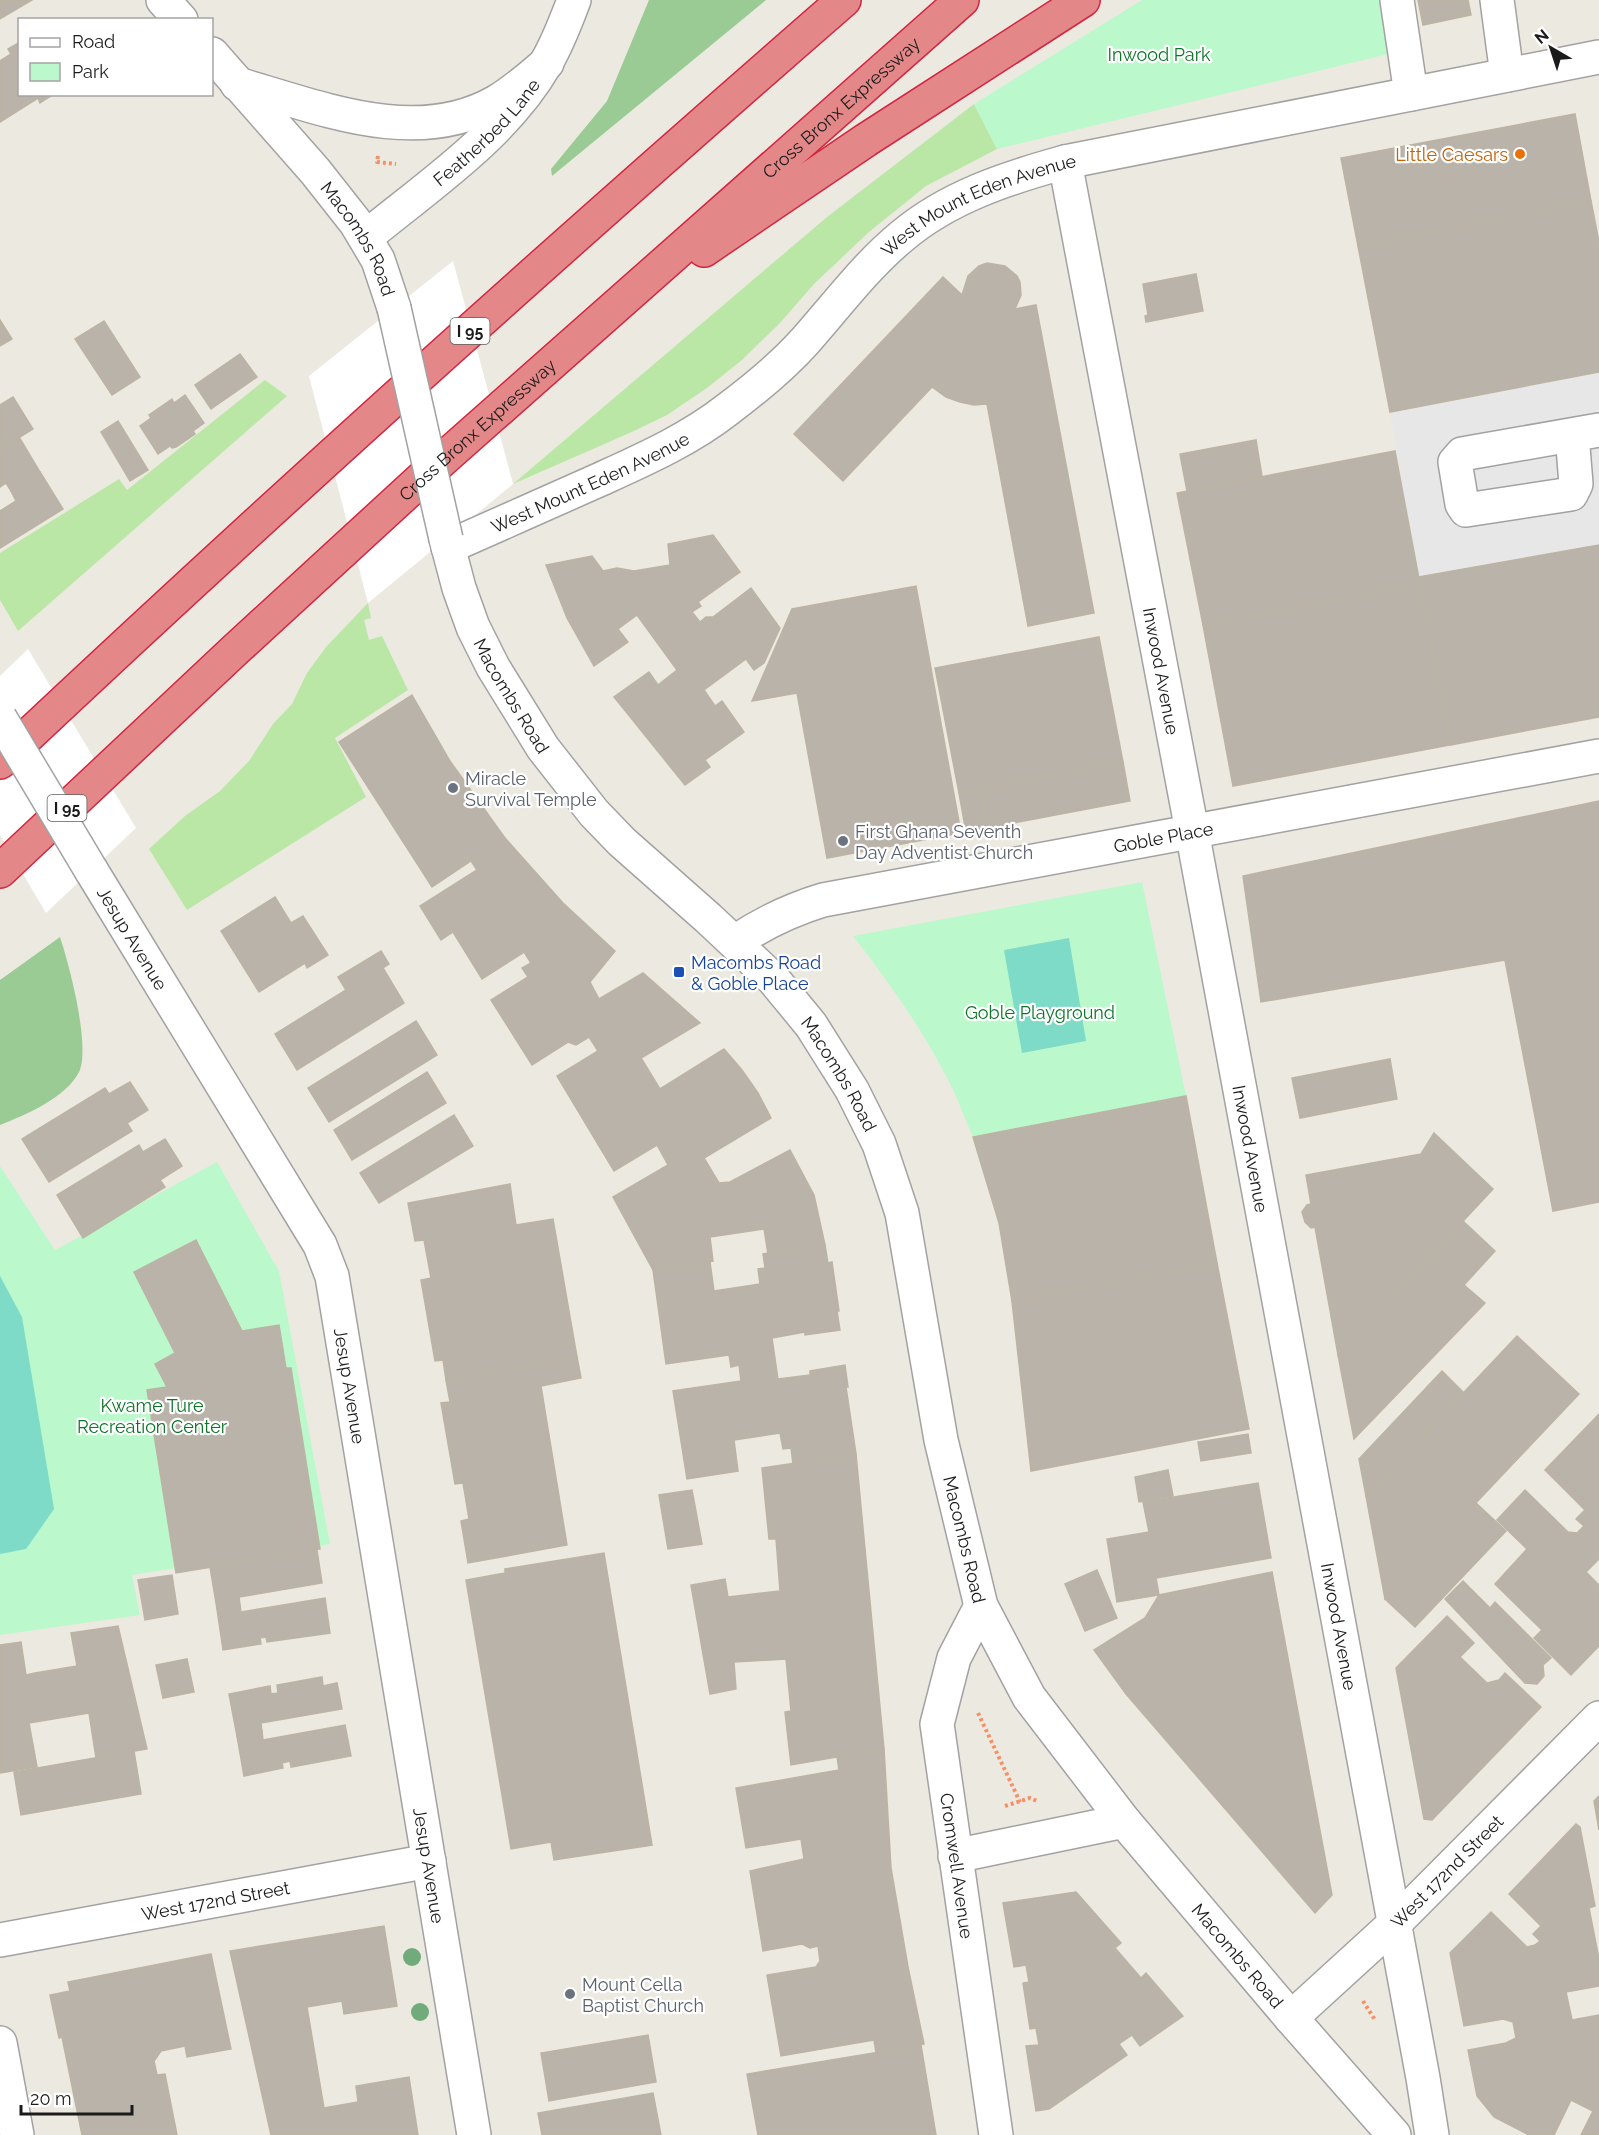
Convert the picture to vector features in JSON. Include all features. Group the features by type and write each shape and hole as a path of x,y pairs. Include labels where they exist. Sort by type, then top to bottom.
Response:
{"highway":[{"name":"I 95","path":"0,762 100,667 544,264 843,0"},
{"name":"Cross Bronx Expressway","path":"0,871 334,559 550,363 962,0"},
{"path":"550,363 703,251 827,166 1083,0"},
{"path":"0,747 100,667"},
{"path":"0,894 134,744"}],"street":[{"path":"163,0 179,18"},
{"name":"Featherbed Lane","path":"366,237 490,134 519,102 547,63 574,0"},
{"path":"1397,0 1411,94"},
{"path":"1497,0 1507,75"},
{"name":"Macombs Road","path":"213,55 336,196 366,237 383,270 394,308 459,588 473,627 498,675 543,748 594,813 622,842 735,942 774,980 811,1025 852,1090 879,1144 902,1213 941,1440 981,1605 1029,1697 1124,1821 1291,2018 1394,2135"},
{"name":"West Mount Eden Avenue","path":"447,543 643,460 704,426 779,368 864,271 916,226 946,207 999,181 1065,162 1599,57"},
{"path":"237,84 377,121 428,122 474,112 495,102 520,86 547,63"},
{"name":"Inwood Avenue","path":"1065,162 1192,831 1432,2135"},
{"name":"Jesup Avenue","path":"0,718 327,1259 335,1292 474,2135"},
{"name":"Goble Place","path":"735,942 775,918 823,900 1599,756"},
{"name":"Cromwell Avenue","path":"981,1605 954,1658 937,1724 996,2135"},
{"name":"West 172nd Street","path":"1291,2018 1394,1924 1599,1718"},
{"path":"955,1856 1124,1821"},
{"name":"West 172nd Street","path":"0,1940 429,1862"},
{"path":"0,2043 17,2135"}],"path":[{"path":"377,162 396,164"},
{"path":"975,1707 1020,1802"}],"green space":[{"path":"649,0 766,0 552,176 551,169 607,101"},
{"name":"Inwood Park","path":"1142,0 1384,0 1396,52 997,149 974,104"},
{"path":"974,104 997,149 926,186 869,232 814,284 780,323 742,360 707,388 667,415 513,484 827,217"},
{"path":"265,380 287,396 18,631 0,600 0,553 119,479 127,490"},
{"path":"368,603 371,618 364,620 369,640 382,636 408,690 335,738 366,797 187,910 149,849 185,816 220,791 249,761 273,724 292,704 307,673 326,647"},
{"name":"Goble Playground","path":"1142,882 1186,1096 973,1137 951,1085 926,1041 891,987 853,936"},
{"path":"60,937 81,1025 82,1060 79,1072 65,1090 55,1098 33,1111 0,1125 0,980"},
{"path":"1069,938 1086,1041 1022,1053 1004,950"},
{"name":"Kwame Ture Recreation Center","path":"217,1162 279,1271 330,1544 132,1575 140,1615 0,1635 0,1166 55,1250"},
{"path":"0,1276 22,1317 54,1509 26,1549 0,1554"}],"shaded area":[{"path":"1599,372 1599,545 1418,577 1390,412"}],"pier":[{"path":"453,261 513,484 368,603 309,376"},
{"path":"28,649 136,828 46,913 0,835 0,676"}],"building":[{"path":"0,0 32,0 0,19"},
{"path":"1418,0 1468,0 1471,15 1423,25"},
{"path":"18,43 18,96 51,96 40,103 38,98 0,122 0,61 11,54 8,49"},
{"path":"1575,114 1591,201 1358,246 1341,158"},
{"path":"1591,201 1599,242 1599,372 1390,412 1358,246"},
{"path":"987,263 1005,266 1017,276 1021,295 1015,309 1036,305 1094,613 1028,626 987,404 974,405 960,402 946,397 932,387 843,481 794,434 943,277 962,295 968,276 979,266"},
{"path":"1196,274 1203,311 1146,322 1145,316 1148,315 1143,284"},
{"path":"0,320 12,339 0,346"},
{"path":"104,321 140,377 112,395 75,339"},
{"path":"240,354 257,377 211,409 195,385"},
{"path":"185,395 204,423 193,431 195,434 176,447 170,446 158,454 140,426 151,418 149,415 172,399 174,403"},
{"path":"13,397 33,429 0,449 0,405"},
{"path":"118,421 148,470 130,481 101,432"},
{"path":"19,437 40,472 11,491 6,483 0,487 0,449"},
{"path":"1256,440 1262,476 1187,491 1180,454"},
{"path":"1395,451 1420,584 1203,625 1177,493"},
{"path":"40,472 63,509 0,548 0,511 16,501 11,491"},
{"path":"713,535 740,572 698,602 701,606 692,612 700,622 706,617 713,617 751,588 780,628 764,663 754,670 746,659 704,690 715,706 722,701 744,732 705,760 710,767 685,785 614,697 649,672 658,685 677,670 637,615 618,629 628,642 594,666 567,618 546,565 592,556 603,571 617,568 634,571 670,565 668,544"},
{"path":"1599,545 1599,717 1450,745 1418,577"},
{"path":"1420,584 1450,745 1233,786 1203,625"},
{"path":"916,586 961,833 827,858 797,693 752,701 792,609"},
{"path":"1099,637 1123,762 959,793 935,668"},
{"path":"412,695 450,761 505,838 432,887 339,742"},
{"path":"1123,762 1130,801 987,828 980,789"},
{"path":"980,789 987,828 966,832 959,793"},
{"path":"1599,801 1599,1202 1553,1211 1505,960 1261,1002 1243,876"},
{"path":"505,838 563,903 615,951 590,982 599,999 643,973 700,1023 641,1058 660,1089 724,1049 758,1093 771,1118 704,1158 719,1183 730,1182 790,1150 814,1195 825,1245 768,1254 764,1229 710,1237 713,1261 653,1270 613,1197 668,1165 657,1145 614,1171 557,1076 598,1051 589,1037 576,1045 568,1042 532,1065 491,1000 528,977 522,968 531,963 524,952 482,979 453,932 441,940 420,906 477,870 471,861"},
{"path":"275,897 291,923 303,916 328,955 307,968 305,963 259,992 221,931"},
{"path":"381,951 389,964 383,968 404,1003 297,1070 275,1034 346,990 338,977"},
{"path":"416,1021 437,1055 329,1122 308,1088"},
{"path":"1390,1059 1397,1099 1300,1118 1292,1078"},
{"path":"427,1072 446,1103 352,1160 334,1130"},
{"path":"130,1082 148,1110 127,1123 132,1131 49,1182 22,1139 105,1088 109,1094"},
{"path":"1186,1096 1217,1263 1012,1301 999,1223 973,1137"},
{"path":"454,1115 473,1146 379,1203 360,1173"},
{"path":"1434,1133 1493,1189 1338,1355 1315,1227 1311,1228 1305,1222 1302,1212 1307,1205 1311,1204 1306,1175 1421,1154"},
{"path":"165,1139 182,1166 160,1180 165,1187 83,1238 57,1195 139,1145 143,1152"},
{"path":"510,1184 516,1225 553,1219 577,1357 446,1380 443,1360 435,1361 421,1280 431,1278 424,1240 415,1241 408,1203"},
{"path":"1463,1221 1495,1251 1464,1285 1485,1303 1354,1439 1338,1355"},
{"path":"196,1240 242,1331 279,1325 286,1368 291,1368 320,1549 176,1573 147,1390 167,1387 155,1364 175,1353 134,1272"},
{"path":"825,1245 828,1263 832,1262 840,1330 805,1335 805,1332 772,1338 778,1379 810,1375 810,1371 845,1365 856,1454 793,1464 791,1448 783,1449 780,1433 734,1440 738,1471 687,1479 673,1391 741,1381 739,1365 731,1367 729,1355 666,1364 653,1270 710,1262 714,1291 760,1284 758,1269 765,1268 763,1254"},
{"path":"1217,1263 1249,1429 1031,1471 1012,1301"},
{"path":"1517,1336 1579,1394 1385,1599 1366,1496"},
{"path":"577,1357 581,1378 541,1386 567,1545 468,1563 461,1521 469,1519 463,1483 455,1484 441,1403 450,1402 446,1380"},
{"path":"1442,1371 1463,1392 1366,1496 1359,1459"},
{"path":"1599,1414 1599,1559 1586,1572 1599,1585 1599,1646 1571,1675 1534,1638 1542,1630 1495,1584 1527,1549 1497,1520 1525,1490 1568,1532 1577,1533 1584,1526 1576,1519 1585,1510 1545,1470"},
{"path":"1248,1434 1251,1453 1201,1461 1198,1442"},
{"path":"856,1454 884,1749 791,1765 785,1712 791,1711 786,1659 734,1662 736,1689 710,1694 691,1585 725,1579 728,1597 780,1591 776,1539 769,1539 762,1468"},
{"path":"1168,1470 1173,1496 1139,1502 1135,1477"},
{"path":"1258,1483 1271,1558 1156,1578 1159,1595 1117,1602 1107,1539 1149,1532 1143,1502"},
{"path":"692,1490 702,1544 668,1549 659,1495"},
{"path":"1476,1503 1506,1531 1415,1627 1385,1599"},
{"path":"317,1550 322,1583 239,1597 240,1605 217,1609 210,1567"},
{"path":"604,1553 652,1845 554,1860 551,1842 511,1849 466,1580 505,1573 505,1569"},
{"path":"1097,1570 1117,1618 1085,1631 1065,1584"},
{"path":"1272,1572 1332,1895 1315,1913 1126,1694 1094,1650 1145,1618 1159,1595"},
{"path":"172,1575 178,1614 145,1620 138,1580"},
{"path":"1463,1581 1490,1608 1495,1602 1551,1658 1543,1665 1544,1676 1537,1684 1525,1683 1445,1599"},
{"path":"325,1598 330,1633 267,1642 266,1637 260,1638 261,1644 223,1650 217,1609 240,1605 241,1612"},
{"path":"1447,1616 1474,1643 1460,1657 1487,1683 1499,1680 1505,1673 1541,1707 1432,1820 1424,1819 1396,1668"},
{"path":"118,1626 147,1749 96,1758 89,1713 29,1723 37,1767 0,1773 0,1645 21,1642 26,1675 77,1666 71,1633"},
{"path":"187,1659 194,1692 163,1698 156,1665"},
{"path":"322,1677 323,1686 337,1683 342,1709 261,1723 262,1731 237,1736 229,1694 270,1686 271,1694 278,1693 277,1685"},
{"path":"345,1725 351,1756 291,1767 290,1761 282,1763 283,1768 244,1776 237,1736 262,1731 263,1740"},
{"path":"884,1749 891,1868 924,2044 876,2053 874,2040 781,2056 767,1975 816,1967 820,1961 818,1946 810,1948 802,1944 763,1951 750,1871 804,1859 801,1839 746,1848 736,1788 839,1770 837,1757"},
{"path":"134,1751 141,1794 21,1815 14,1772"},
{"path":"1599,1796 1599,1830 1594,1801"},
{"path":"1576,1824 1580,1827 1595,1906 1589,1908 1599,1959 1599,1986 1566,1992 1572,2020 1599,2015 1599,2135 1581,2135 1593,2111 1571,2100 1554,2135 1529,2135 1494,2117 1477,2096 1468,2050 1506,2043 1516,2038 1513,2022 1503,2019 1464,2026 1450,1953 1491,1912 1527,1947 1540,1941 1533,1934 1541,1926 1509,1894"},
{"path":"1076,1892 1121,1943 1115,1948 1141,1978 1146,1973 1183,2016 1140,2046 1132,2035 1119,2044 1127,2055 1049,2109 1036,2111 1026,2046 1039,2045 1036,2028 1030,2029 1023,1983 1029,1982 1026,1965 1014,1967 1003,1903"},
{"path":"384,1926 397,2006 344,2014 342,2001 307,2007 324,2108 358,2102 356,2086 409,2077 418,2135 271,2135 230,1951"},
{"path":"211,1954 231,2049 187,2057 185,2046 161,2051 154,2061 157,2075 165,2074 177,2135 82,2135 62,2037 59,2038 50,1995 70,1991 68,1982"},
{"path":"648,2035 656,2082 549,2101 541,2053"},
{"path":"921,2045 936,2135 758,2135 747,2074"},
{"path":"653,2093 661,2135 542,2135 538,2113"}],"place":[{"name":"Little Caesars","path":"1520,154"},
{"name":"Miracle Survival Temple","path":"453,788"},
{"name":"First Ghana Seventh Day Adventist Church","path":"843,841"},
{"name":"Macombs Road & Goble Place","path":"679,972"},
{"name":"Mount Cella Baptist Church","path":"570,1994"}]}
